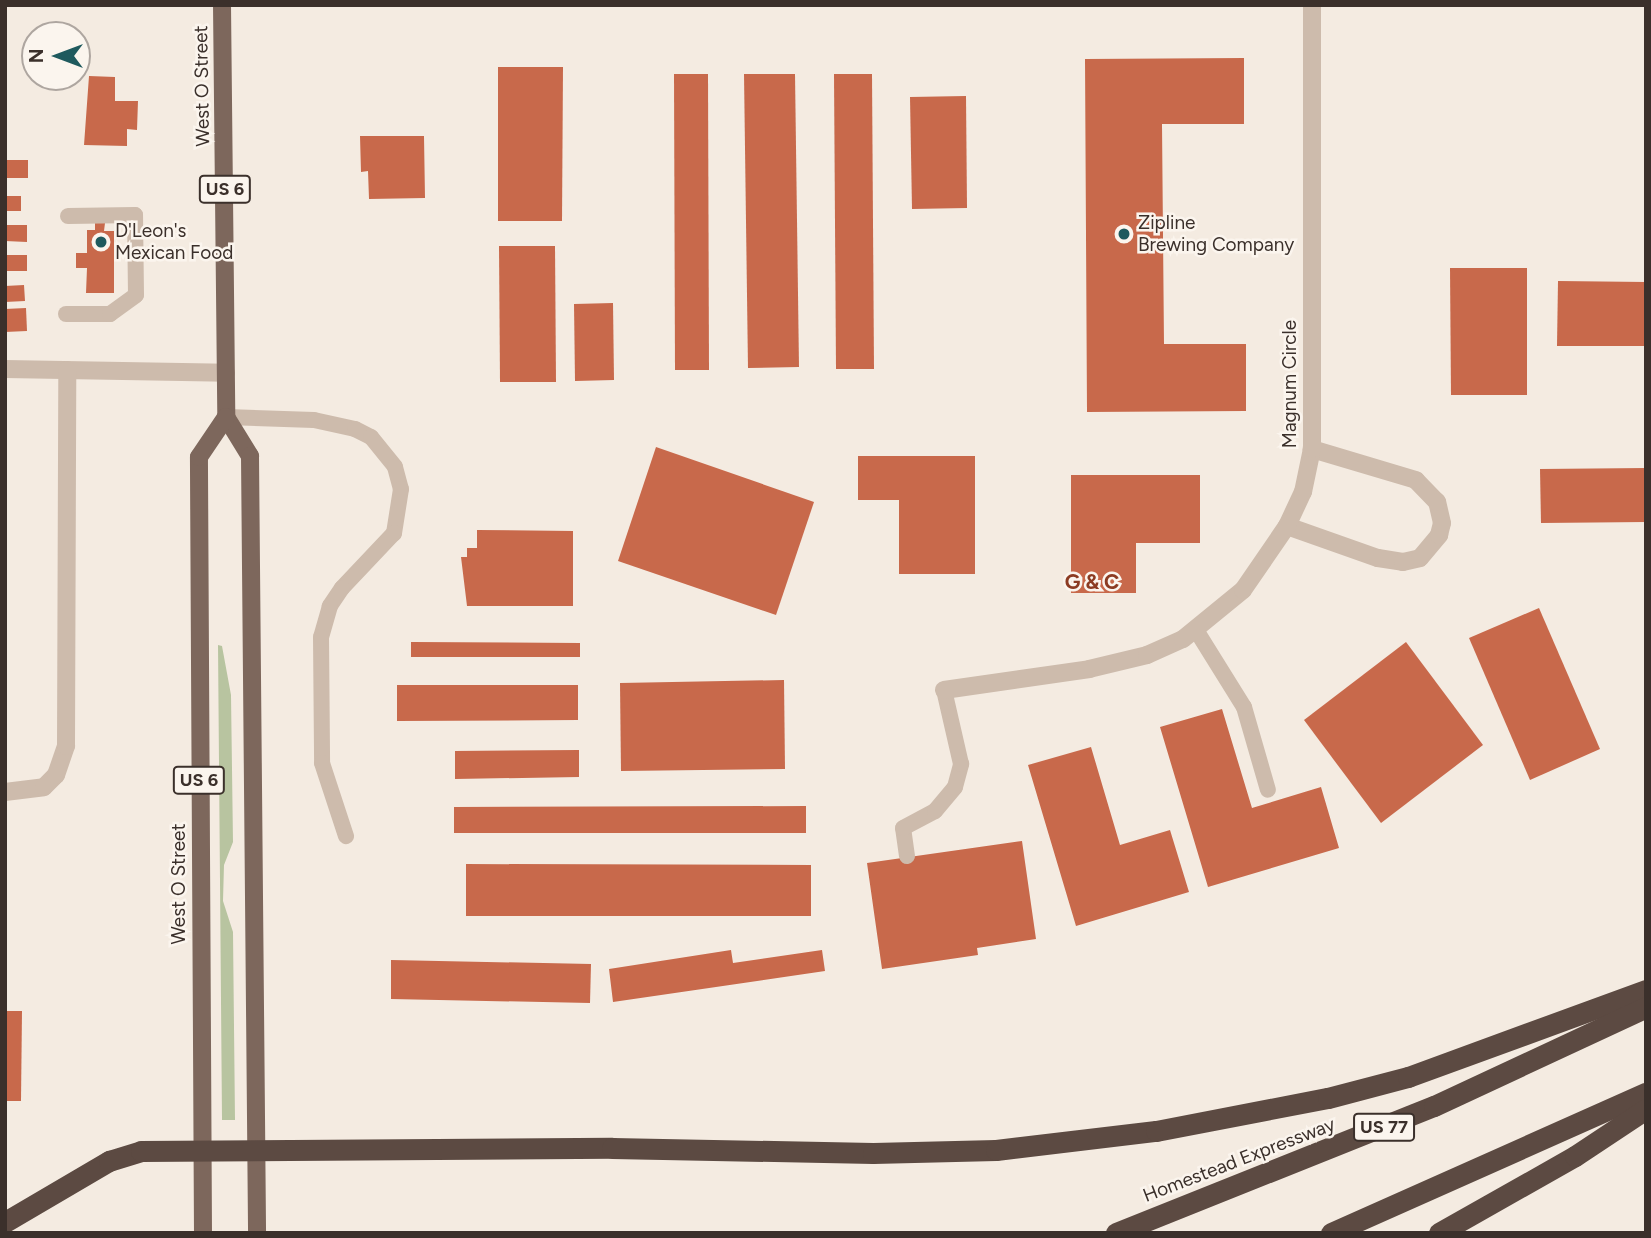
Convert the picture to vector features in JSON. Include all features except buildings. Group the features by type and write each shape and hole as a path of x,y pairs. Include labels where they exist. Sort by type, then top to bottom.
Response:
{"highway":[{"path":"5,1222 109,1161 141,1151 612,1148 873,1153 1067,1144 1238,1118 1341,1095 1408,1077 1646,990"},
{"name":"Homestead Expressway","path":"1116,1233 1434,1107 1646,1007"},
{"path":"1331,1233 1646,1093"},
{"path":"1439,1233 1575,1156 1646,1109"}],"main road":[{"name":"West O Street","path":"203,1233 199,457 226,418 222,5"},
{"name":"US 6","path":"226,418 250,456 257,1233"}],"street":[{"name":"Magnum Circle","path":"944,690 1118,663 1147,655 1196,630 1243,590 1287,526 1303,492 1312,449 1312,5"},
{"path":"5,369 226,373"},
{"path":"5,792 37,790 56,775 66,746 67,370"},
{"path":"1287,526 1378,558 1403,562 1420,558 1439,536 1442,523 1437,502 1416,480 1312,449"}],"lane":[{"path":"66,314 110,314 136,295 135,215 68,216"},
{"path":"226,418 291,418 347,426 371,437 395,467 401,489 394,533 342,588 330,606 321,637 322,763 346,836"},
{"path":"1196,630 1244,707 1268,790"},
{"path":"907,856 903,828 935,811 955,787 961,764 944,690"}],"green space":[{"path":"218,645 222,646 231,695 233,842 224,865 223,901 233,932 235,1120 222,1120"}],"place":[{"name":"Zipline Brewing Company","path":"1124,234"},
{"name":"D'Leon's Mexican Food","path":"101,242"}],"district":[{"name":"G & C","path":"1092,582"}]}
